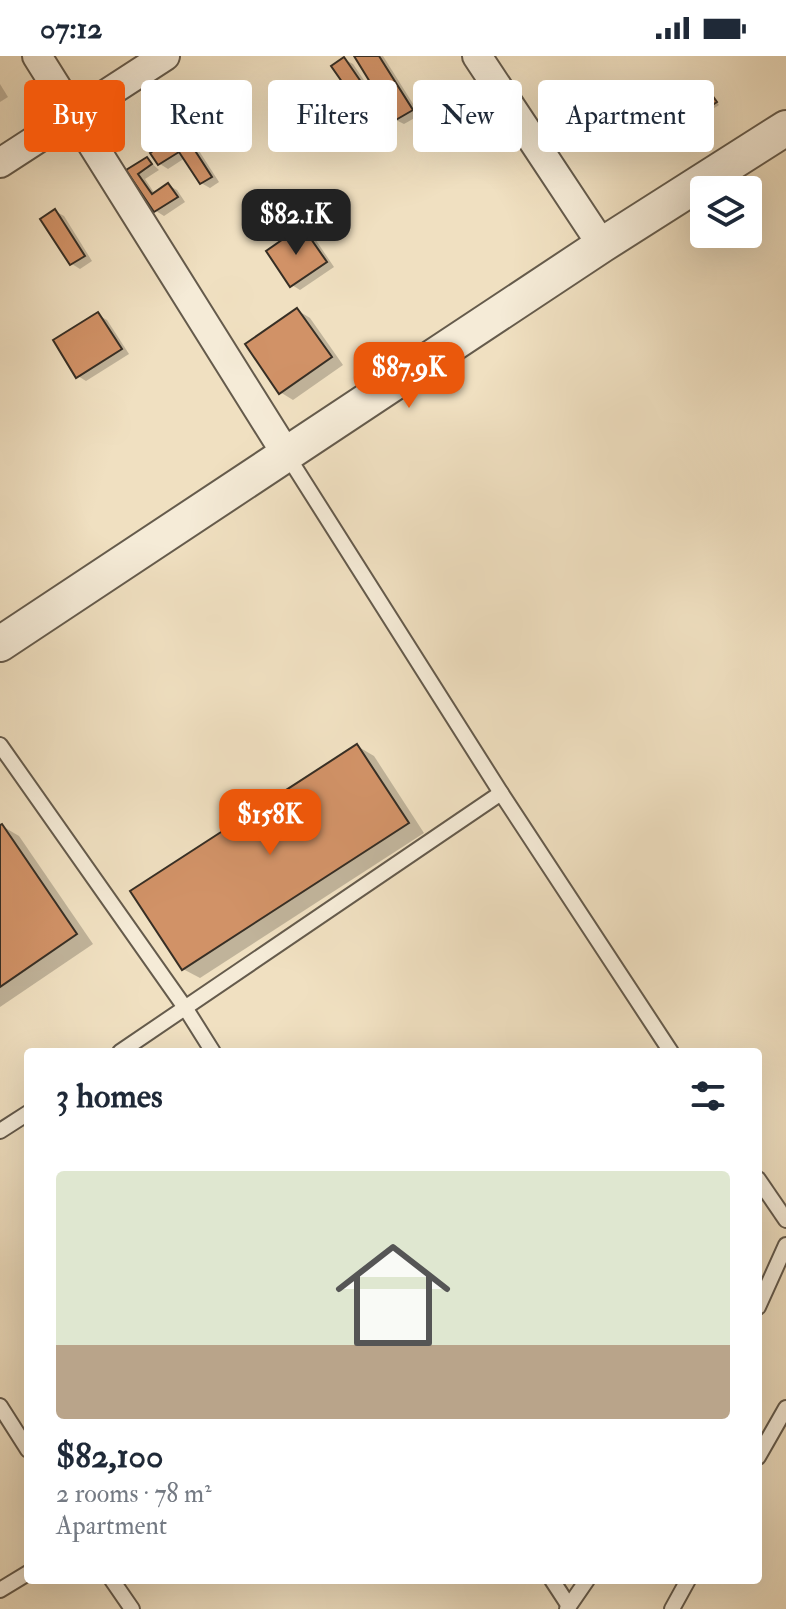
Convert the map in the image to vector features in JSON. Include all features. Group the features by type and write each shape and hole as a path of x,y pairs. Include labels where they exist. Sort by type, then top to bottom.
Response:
{"street":[{"path":"37,56 52,80"},
{"path":"125,82 165,56"},
{"path":"477,56 602,245"},
{"path":"0,644 602,245 786,128"},
{"path":"0,163 24,148"},
{"path":"97,152 287,455"}],"lane":[{"path":"287,455 501,793 668,1048"},
{"path":"0,745 210,1048"},
{"path":"126,1048 501,793"},
{"path":"0,1131 24,1116"},
{"path":"762,1185 786,1220"},
{"path":"762,1298 786,1245"},
{"path":"0,1406 24,1444"},
{"path":"762,1450 786,1408"},
{"path":"0,1590 24,1575"},
{"path":"115,1584 132,1609"},
{"path":"554,1584 568,1608 584,1584"},
{"path":"672,1609 686,1584"}],"building":[{"path":"354,56 379,56 394,80 369,80"},
{"path":"344,57 360,80 341,80 331,66"},
{"path":"397,85 413,110 397,119"},
{"path":"152,152 179,152 158,165"},
{"path":"179,152 196,152 212,177 200,184"},
{"path":"147,157 152,164 138,174 152,194 168,183 178,197 154,212 126,170"},
{"path":"55,209 85,256 70,265 40,219"},
{"path":"302,226 327,262 290,287 266,251"},
{"path":"297,308 332,357 279,394 245,344"},
{"path":"98,312 122,349 76,378 53,340"},
{"path":"357,744 409,823 182,970 130,891"},
{"path":"0,825 77,934 0,987"}]}
